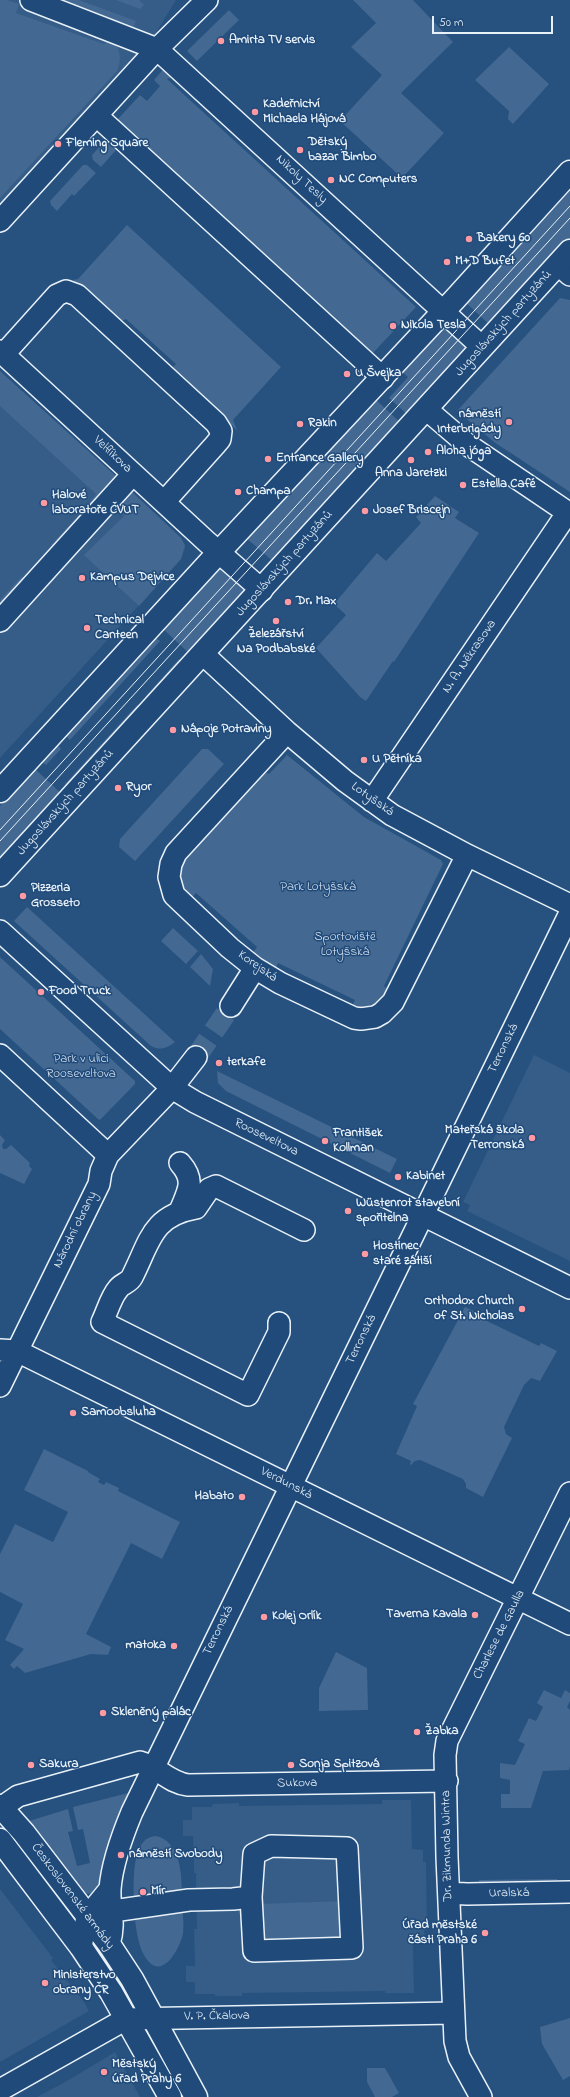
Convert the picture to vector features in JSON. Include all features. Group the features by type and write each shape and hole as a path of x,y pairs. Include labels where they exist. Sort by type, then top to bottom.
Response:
{"main road":[{"path":"0,792 219,552 383,378 570,172"},
{"name":"Jugoslávských partyzánů","path":"0,875 262,590 482,347 566,264"},
{"name":"Československé armády","path":"7,1803 24,1833 108,1944 132,1979 196,2097"},
{"name":"Československé armády","path":"0,1840 82,1947 126,2019 170,2097"}],"street":[{"path":"31,0 157,49"},
{"path":"0,221 157,49 207,0"},
{"name":"Nikoly Tesly","path":"157,49 482,347"},
{"path":"97,116 383,378"},
{"path":"2,352 61,292 74,292 89,305 219,427 221,431 220,439 216,445 164,502"},
{"name":"Velflíkova","path":"2,352 133,474 262,590"},
{"path":"426,409 468,445 569,513"},
{"path":"0,621 133,474"},
{"name":"N. A. Někrasova","path":"372,801 569,513"},
{"name":"Lotyšská","path":"203,654 287,732 345,781 392,815 570,905"},
{"name":"Korejská","path":"287,732 176,853 171,864 169,877 174,895 230,948 255,968 280,983 354,1018 368,1019 382,1013 393,1002 467,854"},
{"name":"Terronská","path":"152,1767 570,913"},
{"name":"Rooseveltova","path":"0,931 172,1088 195,1102 570,1288"},
{"path":"231,1006 255,968"},
{"path":"0,1055 108,1155"},
{"name":"Národní obrany","path":"0,1386 9,1351 99,1184 101,1171 108,1155 172,1088 196,1057"},
{"path":"180,1163 188,1172 190,1186 180,1211"},
{"path":"279,1323 279,1332 248,1394 102,1322 118,1288 131,1279 151,1234 166,1219 180,1211 196,1208 209,1189 216,1186 304,1230"},
{"name":"Verdunská","path":"9,1351 290,1486 570,1624"},
{"name":"Charlese de Gaulla","path":"447,1781 445,1755 447,1741 570,1493"},
{"path":"7,1803 140,1762 152,1767 123,1835 110,1889 113,1911 113,1930 108,1944"},
{"name":"Sukova","path":"152,1767 177,1784 188,1785 447,1781"},
{"name":"Dr. Zikmunda Wintra","path":"447,1781 449,1893 455,2041 459,2057 481,2097"},
{"path":"271,1846 347,1848 352,1948 254,1951 251,1896 254,1854 271,1846"},
{"path":"82,1947 87,1917 110,1889"},
{"name":"Uralská","path":"449,1893 570,1892"},
{"path":"113,1911 189,1900 233,1899 251,1896"},
{"name":"V. P. Čkalova","path":"0,2090 126,2019 152,2017 453,2014"}],"shaded area":[{"name":"Fleming Square","path":"0,0 176,0 133,70 0,215"},
{"name":"Kampus Dejvice","path":"0,371 119,479 181,538 185,548 181,559 0,758"},
{"name":"Mateřská škola Terronská","path":"534,1055 570,1073 570,1261 467,1211 470,1205 463,1202"},
{"path":"382,1800 411,1800 412,1849 423,1850 423,1862 426,1862 427,1930 424,1930 425,1943 413,1944 414,1993 385,1993 385,1991 242,1993 242,1996 195,1994 195,1982 186,1982 186,1966 195,1966 194,1929 197,1929 196,1873 194,1873 193,1836 183,1836 183,1820 192,1820 192,1807 212,1807 213,1804 239,1803 239,1806 382,1804"},
{"name":"Ministerstvo obrany ČR","path":"0,1889 53,1958 51,1960 84,2002 89,2011 0,2062"},
{"name":"Městský úřad Prahy 6","path":"115,2052 140,2097 37,2097 67,2081"}],"green space":[{"path":"0,0 7,0 19,4 16,13 104,44 112,39 119,51 120,63 117,71 0,198"},
{"path":"61,0 79,0 136,21 134,27"},
{"path":"116,0 139,0 144,5 140,9"},
{"path":"353,0 413,0 453,42 401,93 444,133 402,178 340,121 382,75 351,47 376,23"},
{"path":"229,10 239,20 197,61 187,51"},
{"path":"509,47 549,84 513,124 508,119 509,111 475,80"},
{"path":"167,65 180,75 167,79 416,307 372,354 117,120 140,95 147,101 160,86 154,80"},
{"path":"103,143 108,143 116,150 101,167 93,160 92,155"},
{"path":"83,165 87,165 96,173 74,196 72,194 57,211 51,205 50,201"},
{"path":"570,181 570,241 492,327 462,299"},
{"path":"127,225 281,367 233,420 237,430 171,369 176,364 126,319 119,322 73,280 78,279"},
{"name":"náměstí Interbrigády","path":"560,298 570,300 570,492 494,442 457,411"},
{"path":"443,326 451,331 449,333 461,344 462,342 468,348 410,417 389,398 408,377 399,369"},
{"path":"0,371 119,479 95,507 90,502 96,494 0,406"},
{"path":"373,397 403,425 276,564 245,537"},
{"path":"132,492 181,538 185,545 181,559 139,606 84,555 124,516 120,507"},
{"path":"435,496 459,512 455,518 479,533 394,662 393,661 366,701 360,697 316,648 346,615 334,604 377,553 386,561 421,523 416,517"},
{"path":"87,506 92,510 54,547 51,545"},
{"path":"219,568 223,568 245,587 247,592 192,656 162,628"},
{"path":"22,576 24,580 0,606 0,600"},
{"path":"155,637 160,641 70,740 66,736 58,745 61,749 46,765 41,761"},
{"path":"179,659 184,664 70,789 65,784 137,705 142,709 150,700 146,696"},
{"path":"202,749 208,749 224,764 135,861 119,847 120,839"},
{"name":"Park Lotyšská","path":"287,755 364,817 441,860 443,864 384,986 388,990 377,1002 368,1006 352,1006 355,1000 278,963 275,971 252,954 257,947 196,893 191,898 182,884 181,873 185,857 263,771 269,774"},
{"path":"34,768 64,796 0,865 0,806"},
{"path":"27,907 175,1042 164,1048 151,1046 14,921"},
{"path":"173,928 198,951 186,964 161,941"},
{"path":"201,954 213,969 210,986 190,967"},
{"name":"Park v ulici Rooseveltova","path":"0,957 135,1081 135,1084 101,1119 99,1120 0,1029"},
{"path":"217,1071 397,1159 390,1173 226,1091 218,1083"},
{"path":"0,1135 5,1140 2,1145 3,1149 6,1149 11,1145 30,1163 29,1166 32,1169 24,1184 0,1173"},
{"path":"465,1307 482,1315 480,1318 539,1346 541,1343 557,1351 540,1381 531,1378 524,1385 504,1427 506,1434 512,1438 483,1497 466,1488 466,1484 463,1479 420,1460 415,1461 411,1465 411,1461 396,1454 417,1406 413,1404"},
{"path":"44,1449 88,1471 100,1479 98,1482 104,1485 106,1482 119,1488 118,1491 180,1522 162,1559 131,1543 86,1634 111,1647 108,1655 91,1654 25,1673 17,1666 14,1669 10,1665 24,1649 5,1640 23,1604 0,1592 0,1554 15,1524 53,1542 68,1512 24,1490"},
{"path":"336,1652 367,1668 368,1710 319,1711 319,1688"},
{"path":"544,1690 561,1698 565,1690 570,1693 570,1701 567,1707 570,1710 569,1770 543,1771 531,1808 501,1808 501,1794 510,1794 510,1780 500,1778 500,1763 515,1765 525,1744 518,1741 529,1718 536,1721 543,1707 537,1703"},
{"path":"132,1792 101,1885 95,1893 84,1894 26,1822 68,1809 73,1831 68,1832 77,1866 90,1863 83,1829 78,1830 73,1807"},
{"path":"156,1836 164,1839 171,1845 175,1852 180,1870 182,1896 134,1903 134,1874 138,1853 142,1844 148,1838"},
{"path":"479,1880 557,1880 479,1882"},
{"path":"344,1901 345,1941 262,1946 258,1904"},
{"path":"182,1905 183,1934 181,1941 168,1962 162,1966 156,1966 150,1963 144,1955 137,1934 134,1912"},
{"path":"570,2018 570,2076 563,2080 542,2044 540,2027"},
{"path":"367,2068 385,2068 399,2093 392,2097 375,2097 367,2082"}],"tunnel":[{"path":"196,1057 231,1006"}],"tram line":[{"path":"0,830 570,206"},
{"path":"0,841 570,218"}],"place":[{"name":"Amirta TV servis","path":"221,41"},
{"name":"Kadeřnictví Michaela Hájová","path":"255,112"},
{"name":"Fleming Square","path":"58,144"},
{"name":"Dětský bazar Bimbo","path":"300,150"},
{"name":"NC Computers","path":"331,180"},
{"name":"Bakery 60","path":"469,239"},
{"name":"M+D Bufet","path":"447,262"},
{"name":"Nikola Tesla","path":"393,326"},
{"name":"U Švejka","path":"347,374"},
{"name":"náměstí Interbrigády","path":"509,422"},
{"name":"Rakin","path":"300,424"},
{"name":"Aloha jóga","path":"428,452"},
{"name":"Entrance Gallery","path":"268,459"},
{"name":"Anna Jaretzki","path":"411,460"},
{"name":"Estella Café","path":"463,485"},
{"name":"Champa","path":"238,492"},
{"name":"Halové laboratoře ČVUT","path":"44,503"},
{"name":"Josef Briscejn","path":"365,511"},
{"name":"Kampus Dejvice","path":"82,578"},
{"name":"Dr. Max","path":"288,602"},
{"name":"Železářství Na Podbabské","path":"276,621"},
{"name":"Technical Canteen","path":"87,628"},
{"name":"Nápoje Potraviny","path":"173,730"},
{"name":"U Pětníka","path":"364,760"},
{"name":"Ryor","path":"118,788"},
{"name":"Pizzeria Grosseto","path":"23,896"},
{"name":"Food Truck","path":"41,992"},
{"name":"terkafe","path":"219,1063"},
{"name":"Mateřská škola Terronská","path":"532,1138"},
{"name":"František Kollman","path":"325,1141"},
{"name":"Kabinet","path":"398,1177"},
{"name":"Wüstenrot stavební spořitelna","path":"348,1211"},
{"name":"Hostinec staré zátiší","path":"365,1254"},
{"name":"Orthodox Church of St. Nicholas","path":"522,1309"},
{"name":"Samoobsluha","path":"73,1413"},
{"name":"Habato","path":"242,1497"},
{"name":"Taverna Kavala","path":"475,1615"},
{"name":"Kolej Orlík","path":"264,1617"},
{"name":"matoka","path":"174,1646"},
{"name":"Skleněný palác","path":"103,1713"},
{"name":"Žabka","path":"417,1732"},
{"name":"Sakura","path":"31,1765"},
{"name":"Sonja Spitzová","path":"291,1765"},
{"name":"náměstí Svobody","path":"121,1855"},
{"name":"Mír","path":"143,1892"},
{"name":"Úřad městské části Praha 6","path":"485,1933"},
{"name":"Ministerstvo obrany ČR","path":"45,1983"},
{"name":"Městský úřad Prahy 6","path":"104,2072"}],"park label":[{"name":"Sportoviště Lotyšská","path":"345,946"}]}
